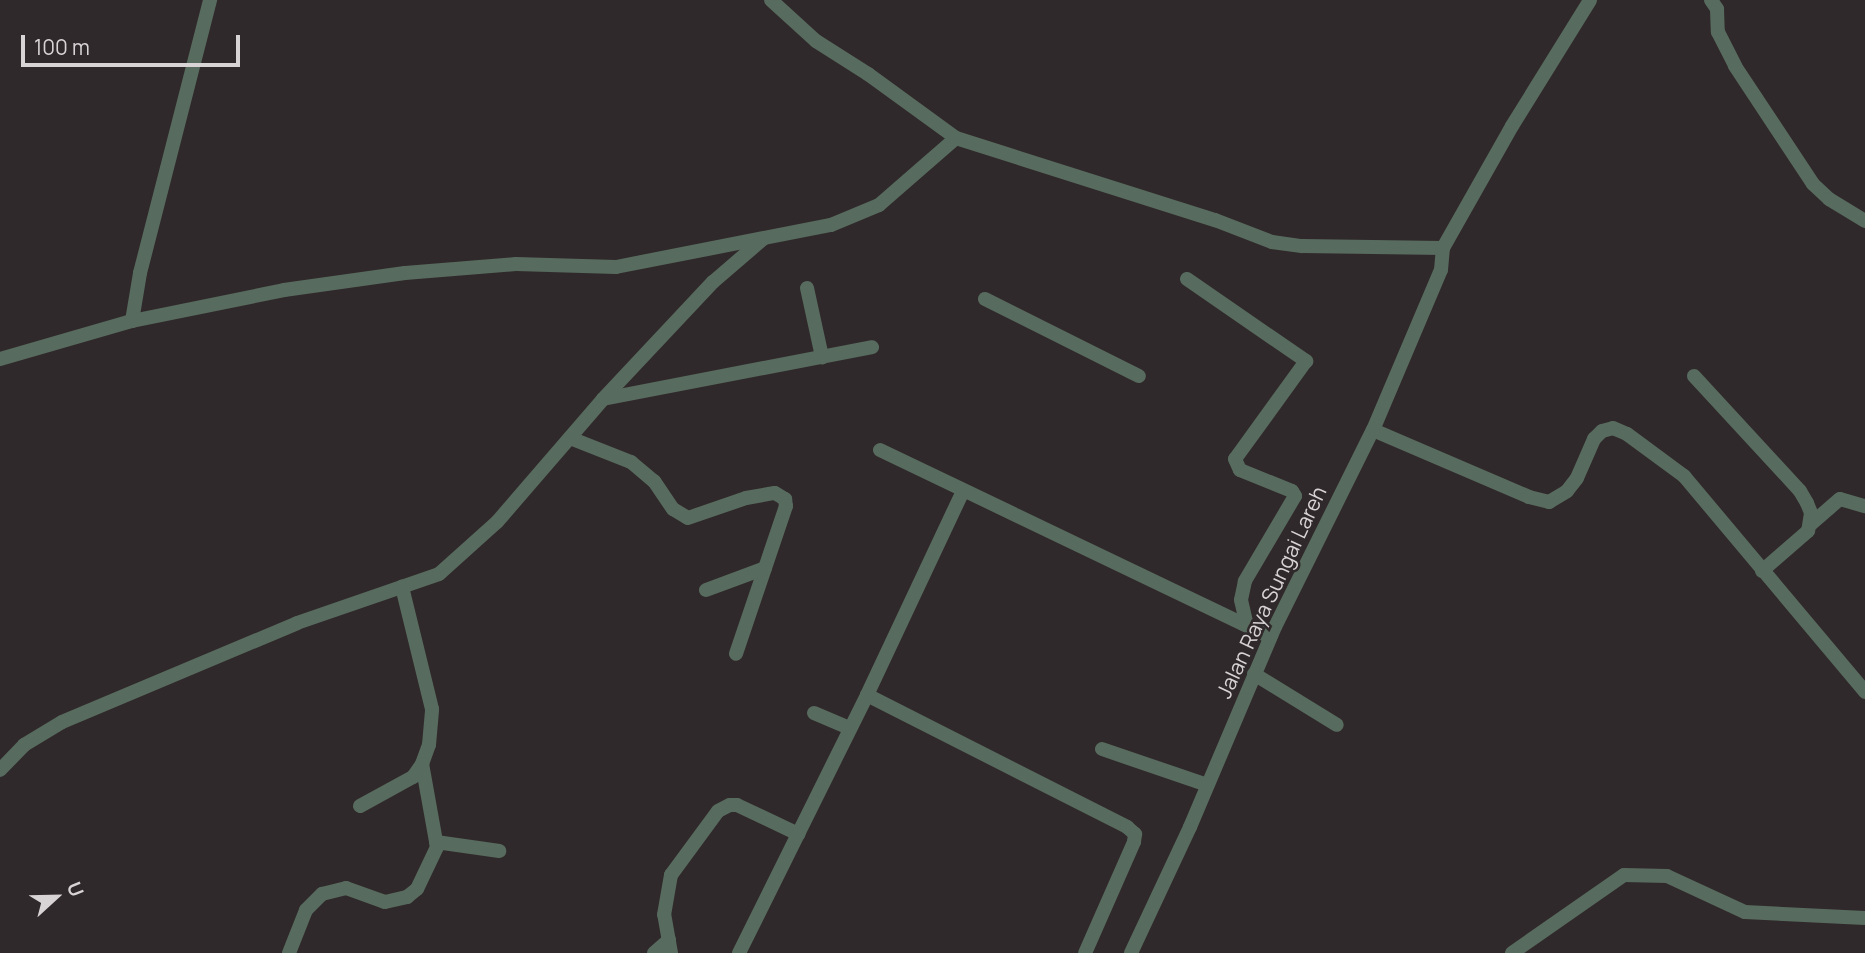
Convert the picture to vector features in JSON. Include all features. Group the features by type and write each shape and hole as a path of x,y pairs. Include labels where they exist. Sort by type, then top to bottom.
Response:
{"street":[{"path":"132,321 140,273 210,0"},
{"path":"771,0 816,41 956,138 1214,219 1272,242 1302,246 1443,248"},
{"name":"Jalan Raya Sungai Lareh","path":"1131,953 1270,637 1373,430 1441,270 1443,248 1512,125 1590,0"},
{"path":"1711,0 1717,9 1718,32 1735,65 1813,184 1829,199 1865,221"},
{"path":"1,354 132,321 284,290 405,273 516,264 616,267 764,238 858,216 880,205 956,138"},
{"path":"0,770 24,745 62,722 296,623 439,574 488,531 603,399 713,282 764,238"},
{"path":"1187,279 1306,360 1235,459 1240,470 1293,491 1295,496 1245,581 1241,600 1247,625"},
{"path":"807,288 822,357"},
{"path":"985,299 1139,376"},
{"path":"603,399 872,347"},
{"path":"1694,376 1800,491 1811,513 1808,531 1762,571"},
{"path":"1373,430 1529,497 1549,502 1567,491 1577,478 1594,439 1602,431 1613,428 1672,464 1865,692"},
{"path":"570,438 631,461 654,481 673,509 688,517 746,498 775,493 781,495 786,506 736,654"},
{"path":"880,450 1270,637"},
{"path":"739,953 867,695 962,491"},
{"path":"1811,524 1840,499 1865,506"},
{"path":"706,590 765,568"},
{"path":"360,806 413,777 422,764 429,745 432,709 402,587"},
{"path":"1254,674 1337,725"},
{"path":"867,695 1127,827 1135,834 1134,842 1085,953"},
{"path":"814,713 850,728"},
{"path":"1102,749 1207,785"},
{"path":"289,953 306,910 322,894 346,888 385,902 407,897 417,889 434,858 436,842 422,764"},
{"path":"654,953 670,947 664,915 671,875 718,811 730,805 737,805 798,834"},
{"path":"436,842 499,851"},
{"path":"1512,953 1624,875 1667,876 1745,912 1865,918"}]}
